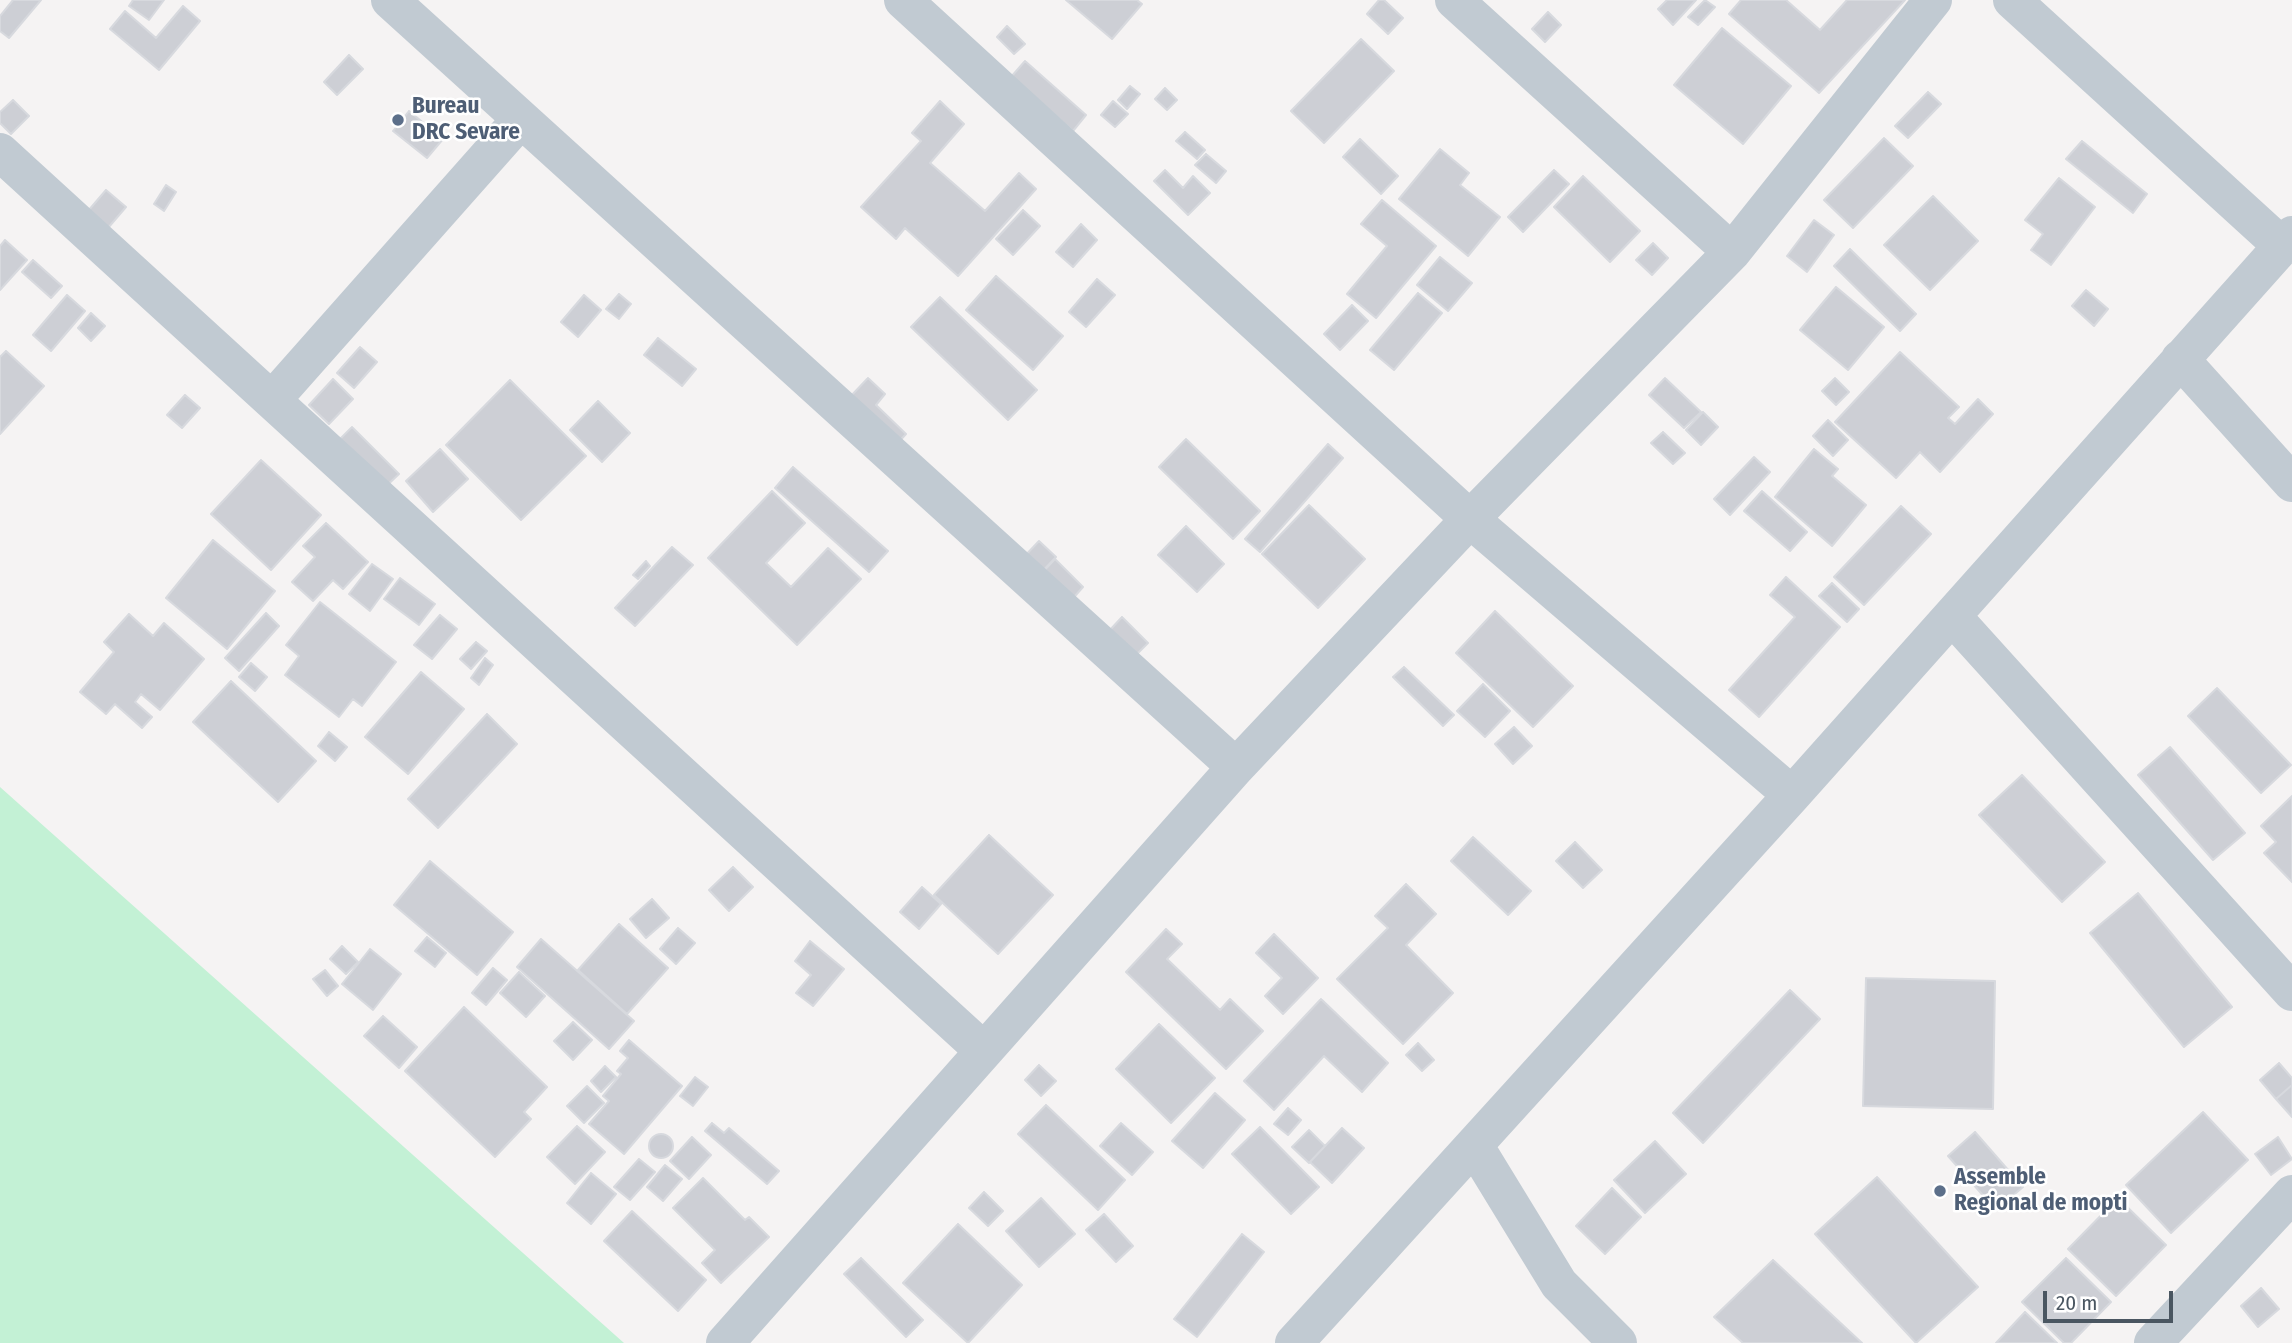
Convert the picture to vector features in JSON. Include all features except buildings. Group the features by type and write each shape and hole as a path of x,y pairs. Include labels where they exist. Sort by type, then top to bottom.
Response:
{"street":[{"path":"390,0 1236,767"},
{"path":"903,0 1470,519 1792,795"},
{"path":"1454,0 1732,252"},
{"path":"725,1343 1236,767 1470,519 1732,252 1933,0"},
{"path":"1294,1343 1792,795 2287,240 2012,0"},
{"path":"272,400 521,119"},
{"path":"0,152 984,1051"},
{"path":"2180,359 2292,483"},
{"path":"1952,616 2292,992"},
{"path":"1474,1145 1559,1284 1618,1343"},
{"path":"2152,1343 2292,1194"}],"green space":[{"path":"0,787 624,1343 0,1343"}],"place":[{"name":"Bureau DRC Sevare","path":"398,120"},
{"name":"Assemble Regional de mopti","path":"1940,1191"}]}
